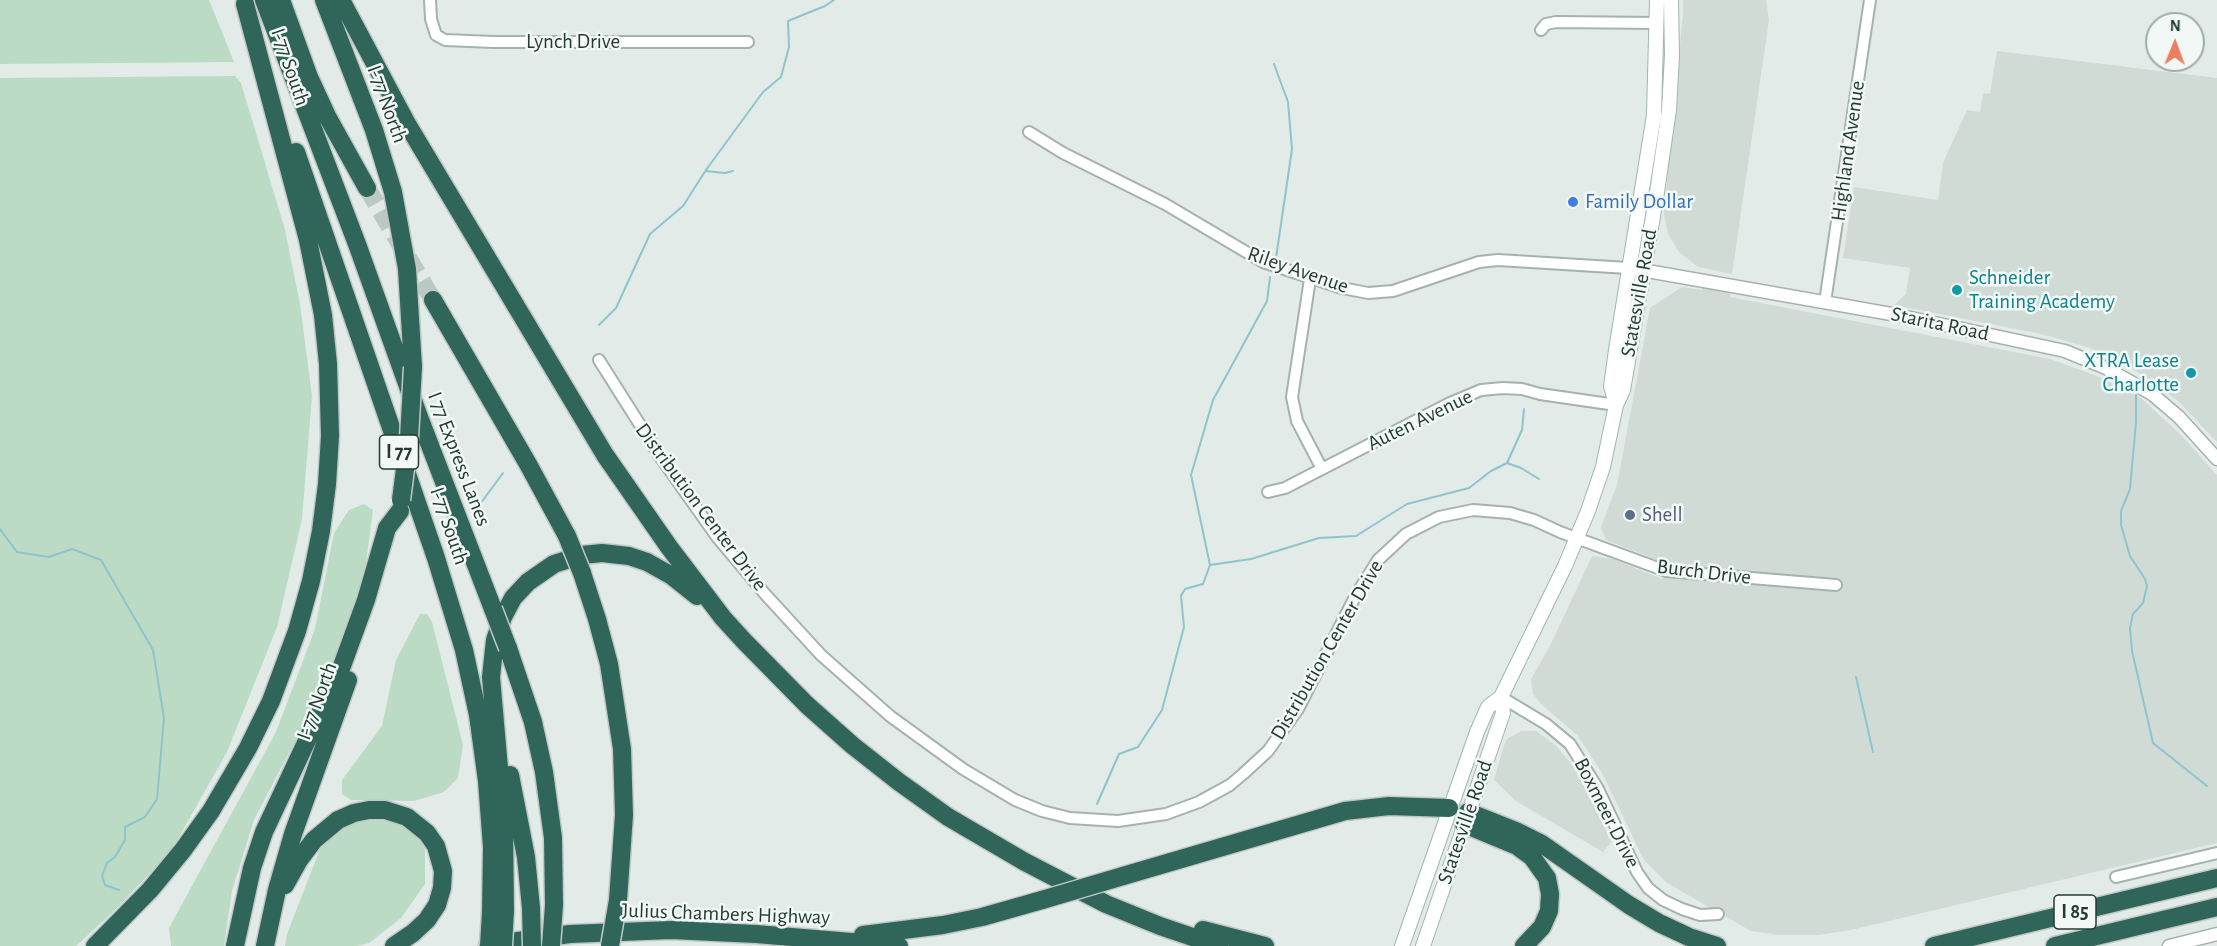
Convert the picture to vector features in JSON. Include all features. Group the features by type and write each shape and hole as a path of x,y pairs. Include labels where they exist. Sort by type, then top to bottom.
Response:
{"highway":[{"name":"I 77 Express Lanes","path":"264,0 357,244 435,460 508,648 533,722 546,780 553,838 554,905 551,946"},
{"path":"281,0 309,77 327,116 367,188"},
{"name":"I-77 North","path":"274,905 293,834 368,622 400,506 409,438 413,367 410,295 400,226 381,150 324,0"},
{"path":"341,0 406,122 605,455 653,525 723,618"},
{"path":"95,946 150,890 183,850 220,797 248,747 271,701 297,631 311,581 322,523 330,436 328,364 323,315 308,240 244,2"},
{"name":"I-77 South","path":"244,2 426,529 458,629 478,715 487,782 498,911 489,946"},
{"path":"433,300 567,536 582,573 606,653 621,739 624,815 618,900 610,946"},
{"path":"235,946 252,868 264,832 342,666 366,600 387,528 400,506"},
{"path":"502,946 498,911 504,825 491,692 491,663 495,640 502,618 513,598 536,575 554,564 592,553 629,556 647,562 681,582 723,618 807,705 875,764 974,833 1052,877 1132,915 1219,946"},
{"path":"491,692 520,825 531,908 532,946"},
{"path":"820,939 943,926 992,915 1345,811 1389,806 1449,808"},
{"path":"274,905 306,850 330,825 346,816 362,811 385,810 400,814 414,821 432,839 439,854 443,879 440,897 432,913 420,927 394,946"},
{"path":"1466,818 1525,851 1538,864 1547,878 1550,894 1549,911 1542,927 1524,946"},
{"path":"1466,818 1529,837 1644,914 1674,930 1717,946"},
{"path":"1052,877 1158,916 1265,946"},
{"name":"I 85","path":"1934,946 2217,878"},
{"name":"I 77","path":"266,946 274,905"},
{"name":"I 85","path":"2055,946 2217,907"},
{"name":"Julius Chambers Highway","path":"481,946 560,935 638,930 729,932 899,946"}],"main road":[{"name":"Statesville Road","path":"1616,405 1611,387 1654,115 1657,0"},
{"name":"Statesville Road","path":"1404,942 1470,749 1488,707 1501,697 1577,538 1603,467 1616,405 1623,390 1669,110 1672,55 1671,0"},
{"name":"Statesville Road","path":"1424,943 1503,713 1501,697"},
{"path":"1449,808 1466,818"}],"street":[{"name":"Lynch Drive","path":"430,0 431,19 436,34 446,40 748,42"},
{"name":"Highland Avenue","path":"1825,302 1870,0"},
{"path":"1541,30 1546,24 1556,22 1657,23"},
{"name":"Riley Avenue","path":"1029,132 1071,158 1165,204 1263,262 1310,279 1361,292 1393,291 1488,261 1511,260 1628,268"},
{"name":"Starita Road","path":"1628,268 1897,315 2052,347 2093,362 2132,381 2179,417 2217,459"},
{"path":"1310,279 1292,397 1297,421 1322,469"},
{"name":"Distribution Center Drive","path":"599,360 661,458 717,537 771,601 821,655 890,716 971,775 1002,794 1029,806 1070,818 1118,821 1158,816 1199,802 1243,774 1268,751 1298,709 1370,570 1386,550 1416,527 1450,514 1485,511 1522,516 1577,538"},
{"name":"Auten Avenue","path":"1268,492 1285,488 1450,403 1481,390 1522,389 1540,394 1616,405"},
{"name":"Burch Drive","path":"1577,538 1656,568 1676,573 1836,585"},
{"name":"Boxmeer Drive","path":"1501,697 1546,724 1570,744 1598,789 1637,872 1648,888 1663,900 1682,909 1700,915 1718,914"},
{"path":"2116,877 2217,853"},
{"path":"2169,946 2217,934"}],"shaded area":[{"path":"1683,0 1766,0 1769,20 1732,274 1698,267 1679,252 1668,234 1664,214"},
{"path":"1997,51 2145,69 2145,72 2168,72 2217,78 2217,442 2178,401 2149,379 2117,360 2087,347 2041,334 1894,305 1906,294 1910,268 1843,258 1854,187 1938,200 1943,163 1967,110 1980,112 1983,93 1990,94"},
{"path":"1682,287 1702,290 1703,287 1730,292 1730,297 2050,359 2097,376 2141,398 2181,435 2217,475 2217,843 1851,930 1818,935 1778,935 1751,931 1667,883 1644,860 1602,773 1578,736 1541,704 1533,694 1531,679 1550,646 1592,556 1613,559 1662,579 1670,565 1606,540 1601,527 1617,485 1650,308"},
{"path":"1521,731 1536,731 1555,745 1570,762 1589,795 1611,842 1603,852 1516,801 1494,780 1507,739"}],"green space":[{"path":"0,0 209,0 234,62 0,64"},
{"path":"235,76 241,83 285,230 300,304 312,396 302,519 277,627 227,752 171,851 113,912 76,946 0,946 0,78"},
{"path":"364,504 373,510 365,571 340,647 303,726 254,820 232,891 224,946 171,946 169,928 276,732 315,629 334,533 349,510"},
{"path":"420,614 427,614 432,622 463,745 458,778 444,792 414,801 351,800 342,794 342,780 382,726 396,660"},
{"path":"362,820 392,821 415,831 425,849 425,884 401,918 369,943 357,946 285,946 287,934 320,849 336,830"}],"waterway":[{"path":"599,325 616,308 650,234 683,206 706,170 763,92 781,77 789,47 788,21 834,0"},
{"path":"1274,64 1288,102 1292,149 1276,258"},
{"path":"706,171 725,173 733,171"},
{"path":"1097,804 1119,754 1138,747 1162,710 1184,627 1181,596 1185,589 1203,584 1210,565 1191,475 1213,400 1267,301 1270,277"},
{"path":"2136,395 2130,489 2121,511 2121,525 2130,556 2147,586 2143,603 2133,614 2130,628 2132,651 2153,743 2207,786"},
{"path":"1210,565 1251,559 1319,538 1356,536 1407,504 1469,488 1491,471 1507,463 1522,430 1524,409"},
{"path":"1507,463 1539,479"},
{"path":"473,512 503,473"},
{"path":"0,529 17,552 49,557 72,549 101,560 153,650 164,718 157,799 145,817 125,827 125,840 115,857 107,863 102,876 105,885 119,890"},
{"path":"1856,677 1873,752"}],"tunnel":[{"path":"367,188 433,300"}],"place":[{"name":"Family Dollar","path":"1573,202"},
{"name":"Schneider Training Academy","path":"1957,290"},
{"name":"XTRA Lease Charlotte","path":"2191,373"},
{"name":"Shell","path":"1630,515"}]}
